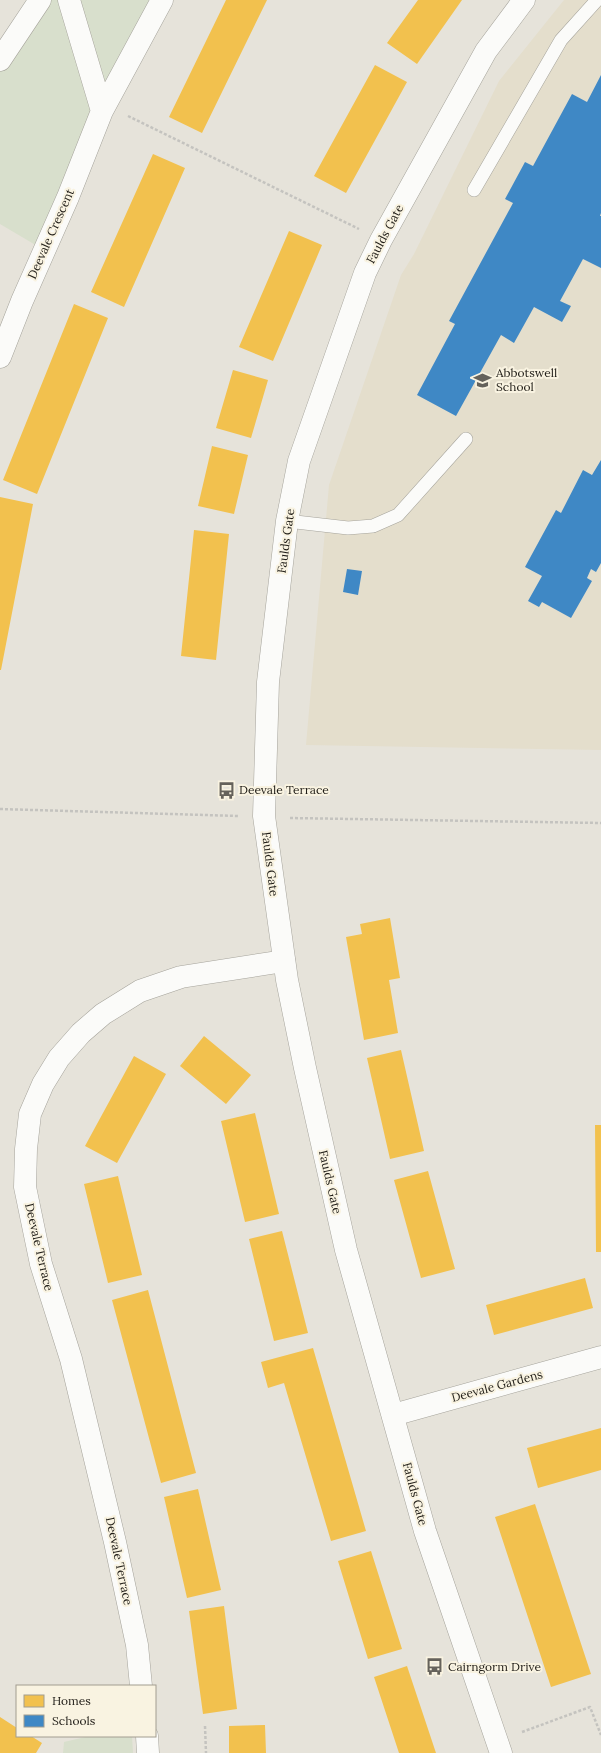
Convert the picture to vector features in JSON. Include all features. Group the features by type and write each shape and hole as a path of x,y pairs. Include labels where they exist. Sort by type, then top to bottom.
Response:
{"street":[{"path":"0,60 40,0"},
{"path":"69,0 104,108"},
{"name":"Deevale Crescent","path":"0,357 22,301 68,197 104,108 162,0"},
{"name":"Faulds Gate","path":"499,1747 425,1532 346,1250 304,1068 284,961 264,816 268,682 287,521 300,461 365,273 380,240 486,51 524,0"},
{"name":"Deevale Terrace","path":"141,1685 137,1645 115,1542 71,1359 41,1264 25,1186 26,1149 30,1114 43,1084 63,1053 103,1014 140,990 181,977 284,961"},
{"name":"Deevale Gardens","path":"393,1415 601,1357"},
{"path":"147,1737 148,1753"}],"lane":[{"path":"474,190 561,40 597,0"},
{"path":"287,521 348,528 373,526 398,515 466,439"}],"path":[{"path":"104,108 380,240"},
{"path":"0,809 601,823"},
{"path":"499,1747 590,1707 601,1735"},
{"path":"205,1726 206,1753"}],"shaded area":[{"name":"Abbotswell School","path":"564,0 601,0 601,750 306,745 329,485 401,275 414,254 499,81"}],"green space":[{"path":"40,0 162,0 44,250 0,224 0,60"},
{"path":"86,1737 132,1737 133,1753 63,1753 64,1742"}],"building: Homes":[{"path":"226,0 267,0 202,133 169,117"},
{"path":"418,0 462,0 417,64 387,43"},
{"path":"375,65 407,82 346,193 314,176"},
{"path":"153,154 185,168 124,307 91,292"},
{"path":"289,231 322,245 273,361 239,347"},
{"path":"74,304 108,318 37,494 3,480"},
{"path":"233,370 268,380 251,438 216,428"},
{"path":"212,446 248,455 234,514 198,506"},
{"path":"0,497 33,504 1,670 0,670"},
{"path":"194,530 229,534 216,660 181,656"},
{"path":"390,918 400,978 389,980 398,1033 364,1040 346,937 362,934 360,924"},
{"path":"204,1036 251,1075 226,1104 180,1066"},
{"path":"401,1050 424,1151 390,1159 367,1058"},
{"path":"134,1056 166,1074 117,1163 85,1146"},
{"path":"255,1113 279,1214 245,1222 221,1121"},
{"path":"595,1125 601,1125 601,1252 596,1252"},
{"path":"428,1171 455,1269 421,1278 394,1180"},
{"path":"118,1176 142,1275 108,1283 84,1184"},
{"path":"282,1231 308,1333 274,1341 249,1239"},
{"path":"585,1278 593,1308 494,1335 486,1305"},
{"path":"148,1290 196,1473 161,1483 112,1300"},
{"path":"313,1348 366,1531 331,1541 284,1383 268,1388 261,1362"},
{"path":"601,1428 601,1470 538,1488 527,1448"},
{"path":"198,1489 221,1590 187,1598 164,1497"},
{"path":"535,1504 591,1674 551,1687 495,1517"},
{"path":"371,1551 402,1649 368,1659 338,1561"},
{"path":"224,1606 237,1709 203,1714 189,1611"},
{"path":"407,1666 436,1753 399,1753 374,1677"},
{"path":"0,1717 16,1727 16,1737 33,1737 42,1743 36,1753 0,1753"},
{"path":"265,1725 266,1753 229,1753 229,1726"}],"building: Schools":[{"path":"601,75 601,268 583,259 560,301 571,306 562,322 534,307 514,343 501,335 456,416 417,395 455,324 449,321 513,203 505,199 525,162 533,166 572,94 587,102"},
{"path":"601,460 601,563 596,572 591,569 587,578 592,581 571,618 542,602 539,607 528,601 542,576 525,567 556,510 561,513 583,470 592,475"},
{"path":"347,569 362,571 358,595 343,592"}],"place":[{"name":"Abbotswell School","path":"483,380"},
{"name":"Deevale Terrace","path":"226,790"},
{"name":"Cairngorm Drive","path":"435,1667"}]}
